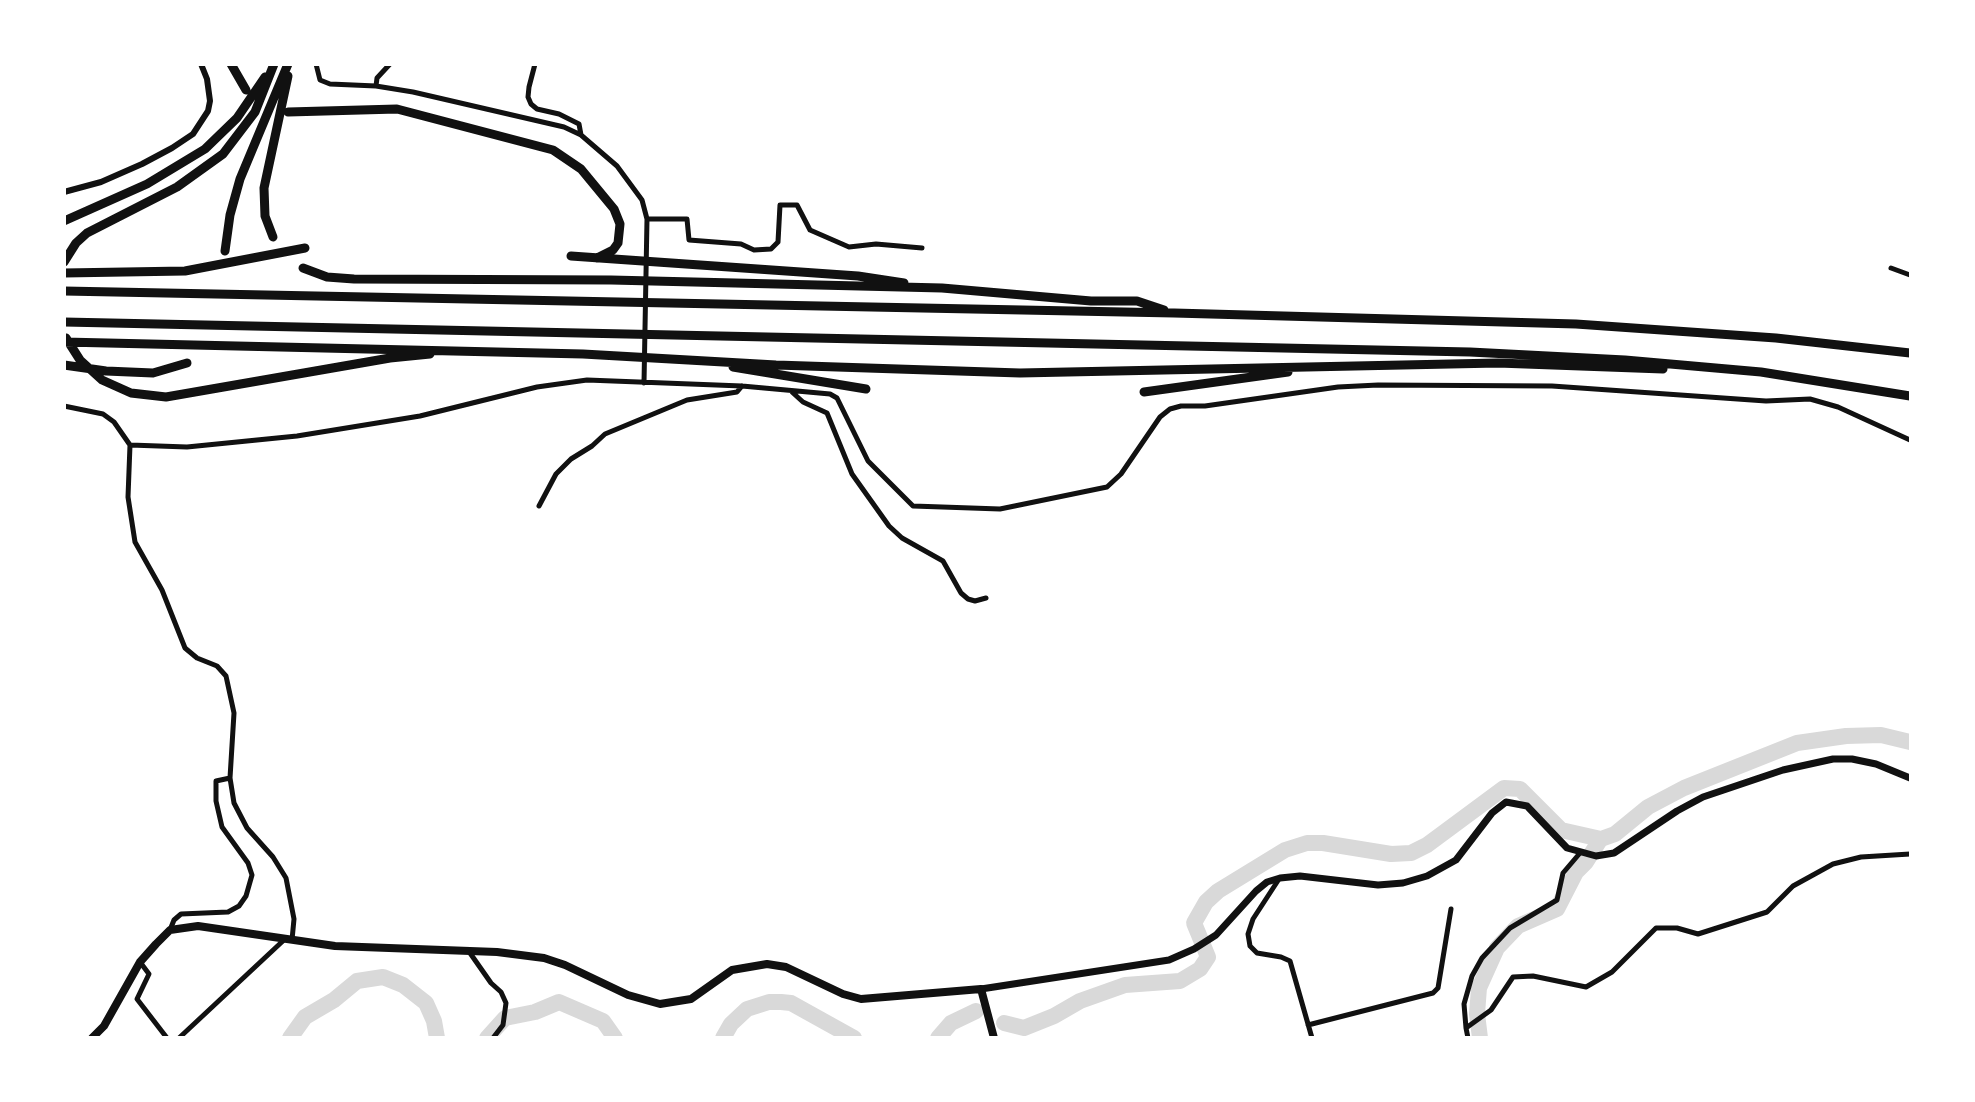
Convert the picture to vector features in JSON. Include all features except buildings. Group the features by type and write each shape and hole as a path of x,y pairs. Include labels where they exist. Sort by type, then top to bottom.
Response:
{"highway":[{"path":"231,64 246,90"},
{"path":"64,221 147,184 205,149 251,100 273,64"},
{"path":"67,257 76,243 100,225 177,188 223,154 255,112 273,64"},
{"path":"273,237 265,216 264,188 289,64"},
{"path":"225,251 230,215 240,179 289,64"},
{"path":"288,112 397,109 553,150 581,169 614,209 620,224 618,243 613,249 597,258"},
{"path":"64,273 185,271 305,248"},
{"path":"571,256 858,276 942,288 1091,301 1137,302 1174,313"},
{"path":"303,268 340,279 611,280 942,288"},
{"path":"64,291 1174,313 1576,324 1776,338 1911,353"},
{"path":"64,322 1297,346 1625,360 1761,372 1911,396"},
{"path":"64,336 85,366 116,387 131,393 166,397 390,358 472,351"},
{"path":"64,342 472,351 1020,373 1120,373 1498,363 1761,372"},
{"path":"682,359 866,390"},
{"path":"64,365 140,373 166,371 187,363"},
{"path":"1144,392 1335,366"}],"main road":[{"path":"92,1038 104,1026 140,962 170,930 198,926 335,946 470,953 497,952 544,958 565,965 628,995 660,1004 691,999 732,970 767,964 786,967 843,994 861,999 981,989 1169,960 1209,940 1226,926 1256,891 1268,882 1280,878 1300,876 1378,885 1403,883 1427,876 1456,860 1492,813 1506,802 1527,806 1553,836 1567,848 1596,856 1614,853 1677,811 1704,797 1783,770 1825,760 1852,759 1876,764 1911,778"},
{"path":"981,989 994,1038"}],"street":[{"path":"64,192 101,182 142,164 193,134 208,111 210,101 207,79 201,64"},
{"path":"316,64 320,80 330,84 376,86 546,122 581,135 600,149 632,182 642,200 647,219 644,383"},
{"path":"376,86 377,78 390,64"},
{"path":"535,64 528,97 531,104 537,109 559,114 579,124 581,135"},
{"path":"647,219 687,219 689,240 741,244 754,250 771,249 778,242 780,205 796,205 810,230 849,247 876,244 922,248"},
{"path":"1892,268 1911,275"},
{"path":"130,444 187,447 236,443 420,416 537,387 587,380 742,386 830,394 837,398 868,461 906,502 921,508 1000,509 1097,490 1114,481 1153,426 1170,409 1307,390 1348,387 1552,386 1766,401 1810,399 1838,407 1911,440"},
{"path":"539,506 556,474 571,459 605,434 687,400 737,392 742,386"},
{"path":"792,392 803,402 827,413 852,474 889,526 902,538 943,561 961,593 968,599 975,601 986,598"},
{"path":"64,406 103,414 114,422 130,444 132,457 127,481 135,542 162,590 185,648 197,658 217,666 226,676 234,713 230,778 234,803 247,828 273,857 286,878 294,919 288,939 179,1038"},
{"path":"170,930 174,920 181,914 228,912 239,906 246,896 252,874 248,863 222,827 216,801 216,781 230,778"},
{"path":"1468,1038 1464,1004 1472,976 1482,958 1510,928 1557,900 1563,873 1582,853"},
{"path":"1467,1028 1491,1010 1513,977 1533,976 1586,987 1612,972 1656,928 1677,928 1698,934 1767,912 1793,886 1833,864 1861,857 1911,854"},
{"path":"1280,878 1253,919 1248,934 1250,946 1257,953 1290,961 1312,1038"},
{"path":"1308,1025 1433,993 1438,988 1450,909"},
{"path":"470,953 491,983 501,992 506,1003 503,1025 493,1038"},
{"path":"140,962 149,974 137,999 167,1038"}],"waterway":[{"path":"1004,1023 1024,1028 1054,1016 1080,1001 1125,985 1180,981 1200,969 1208,957 1194,923 1206,902 1218,891 1285,850 1307,843 1323,843 1391,854 1411,853 1427,845 1504,788 1520,789 1561,830 1601,839 1615,834 1648,807 1684,788 1797,743 1846,736 1881,735 1910,742"},
{"path":"1480,1038 1477,1014 1479,988 1497,948 1518,926 1557,909 1576,872 1586,862 1600,840"},
{"path":"290,1038 305,1017 334,1000 357,981 383,977 403,985 426,1003 434,1021 437,1038"},
{"path":"487,1038 505,1018 535,1012 559,1002 603,1021 615,1038"},
{"path":"723,1038 731,1024 747,1009 769,1002 791,1003 854,1038"},
{"path":"938,1038 951,1023 976,1011"}]}
